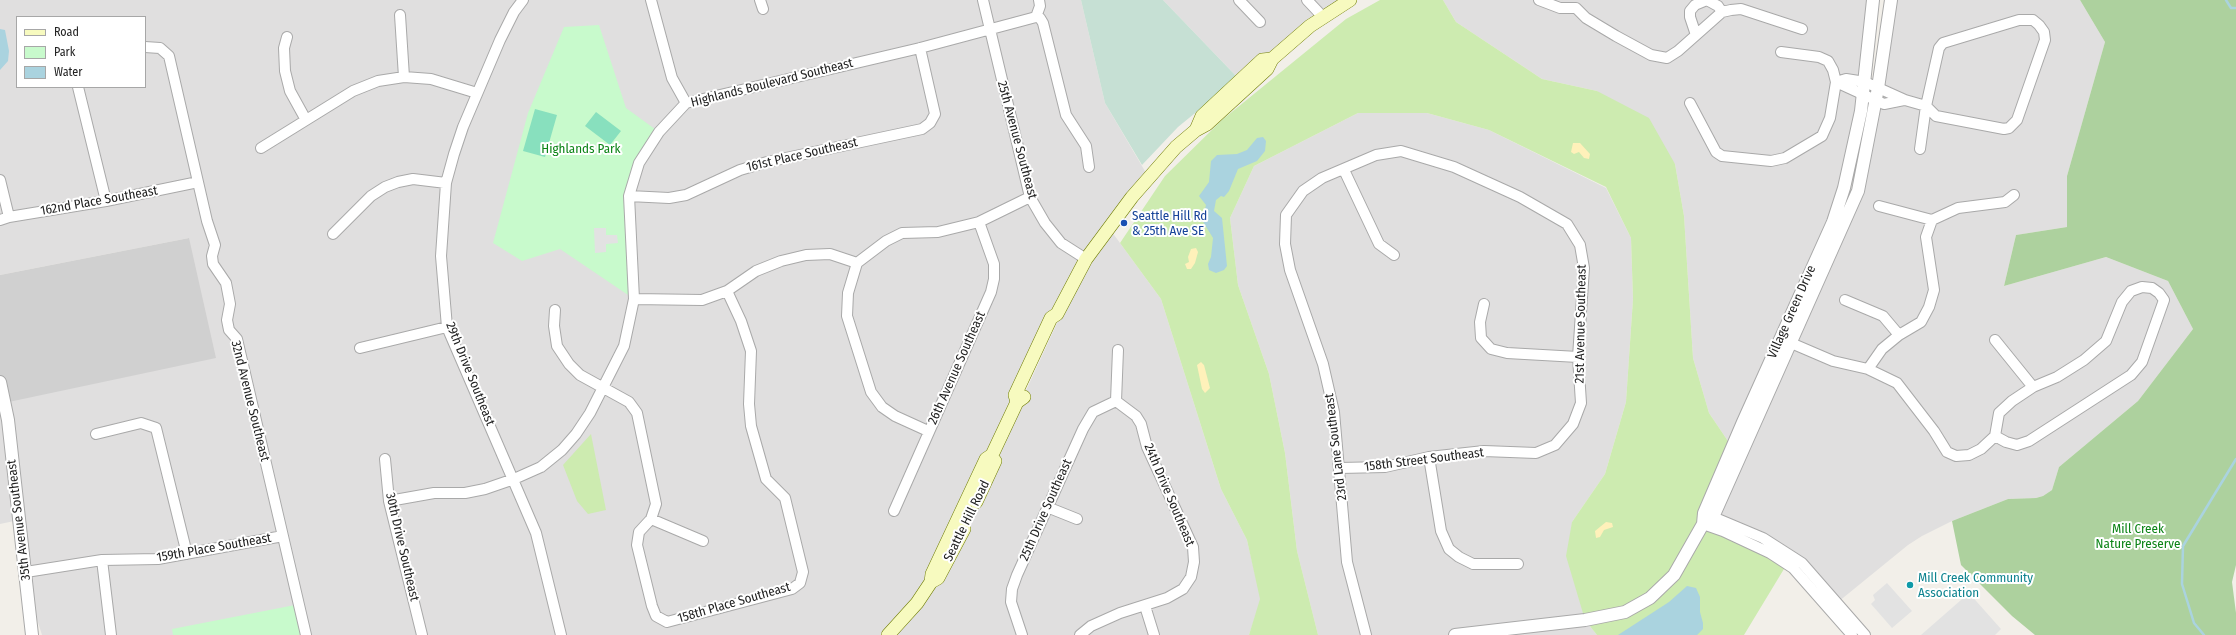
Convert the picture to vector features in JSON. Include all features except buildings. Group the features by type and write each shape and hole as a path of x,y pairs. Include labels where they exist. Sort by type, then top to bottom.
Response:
{"main road":[{"name":"Seattle Hill Road","path":"888,635 917,603 931,582 932,574 986,459 992,456 1017,402 1023,398 1058,321 1057,314 1086,259 1132,197 1176,147 1196,130 1207,124 1267,69 1272,59 1323,17 1350,0"}],"street":[{"name":"29th Drive Southeast","path":"523,0 514,12 500,40 462,127 446,183 441,256 447,327 514,479 536,533 561,635"},
{"path":"651,0 672,78 686,103"},
{"name":"25th Avenue Southeast","path":"983,0 1030,197 1045,223 1062,243 1086,259"},
{"path":"1039,0 1040,6 1038,18 1066,115 1086,146 1089,167"},
{"path":"1239,0 1260,22"},
{"path":"1307,0 1323,17"},
{"path":"1539,0 1560,8 1577,4 1586,18 1651,55 1667,58 1722,12 1741,9 1802,29"},
{"path":"1696,35 1690,17 1690,11 1695,5 1700,1 1707,0 1718,6 1722,12"},
{"name":"Village Green Drive","path":"1707,518 1833,222 1844,188 1864,88 1873,0"},
{"name":"Village Green Drive","path":"1455,635 1585,620 1624,612 1650,598 1674,575 1707,518 1791,343 1858,191 1878,88 1891,0"},
{"path":"400,15 404,77"},
{"name":"Highlands Boulevard Southeast","path":"389,501 434,493 465,493 485,489 514,479 541,467 562,450 590,413 624,346 634,299 629,196 639,163 659,132 686,103 920,48 1038,18"},
{"path":"1864,88 1878,88 1905,100 1926,106 1936,116 2004,129 2009,128 2018,120 2045,40 2044,32 2039,25 2033,20 2019,20 1943,42 1939,48 1926,106 1920,149"},
{"path":"287,37 284,48 285,71 290,91 296,106 306,120"},
{"name":"32nd Avenue Southeast","path":"146,47 160,48 169,56 207,221 215,245 212,256 213,264 226,283 230,304 227,320 230,330 236,339 306,635"},
{"name":"161st Place Southeast","path":"629,196 669,198 686,194 740,170 753,166 922,129 930,123 935,114 920,48"},
{"path":"1690,103 1716,152 1728,157 1771,161 1785,158 1822,136 1830,118 1836,82 1830,66 1819,57 1782,52"},
{"path":"261,148 353,91 378,81 404,77 431,78 477,93"},
{"path":"1836,82 1846,79 1864,88 1875,101 1884,104 1905,100"},
{"path":"78,88 106,201"},
{"name":"21st Avenue Southeast","path":"1344,170 1376,155 1401,151 1454,167 1520,197 1567,224 1580,245 1584,268 1578,357 1581,403 1572,424 1555,445"},
{"path":"1344,170 1379,244 1394,255"},
{"name":"23rd Lane Southeast","path":"1344,170 1322,178 1303,191 1286,215 1285,244 1290,270 1323,364 1334,412 1347,562 1366,635"},
{"path":"333,234 371,196 385,187 398,182 413,179 446,183"},
{"path":"0,180 5,218"},
{"name":"162nd Place Southeast","path":"5,218 106,201 198,182"},
{"path":"1879,206 1932,220 1958,208 2005,202 2014,195"},
{"path":"928,430 895,416 882,407 872,392 847,316 848,294 857,263 886,241 902,234 938,232 979,222 1030,197"},
{"path":"1868,369 1882,349 1899,335 1921,322 1929,307 1934,290 1926,237 1932,220"},
{"name":"26th Avenue Southeast","path":"894,511 928,430 991,292 994,279 994,264 979,222"},
{"path":"634,299 702,300 728,291 756,271 781,260 806,255 830,254 857,263"},
{"path":"1791,343 1833,361 1868,369 1897,384 1934,431 1947,452 1956,456 1968,455 1981,449 1995,436 1998,413 2012,401 2034,387 2057,377 2084,360 2106,341 2122,302 2131,291 2142,287 2152,288 2164,300 2142,362 2131,375 2029,441 2017,445 2006,442 1995,436"},
{"name":"158th Place Southeast","path":"651,519 639,532 637,545 652,606 656,616 667,622 792,589 800,583 803,572 789,510 785,498 766,479 752,426 749,404 751,351 741,321 728,291"},
{"path":"1846,300 1883,316 1899,335"},
{"path":"1484,304 1480,322 1481,338 1491,349 1508,353 1578,357"},
{"path":"555,310 554,326 557,346 569,364 580,375 629,402 637,413 654,487 656,504 651,519 703,541"},
{"path":"360,348 447,327"},
{"path":"1995,340 2034,387"},
{"path":"1116,401 1118,350"},
{"name":"35th Avenue Southeast","path":"0,382 8,420 32,635"},
{"name":"25th Drive Southeast","path":"1022,635 1011,602 1012,589 1047,507 1083,429 1094,412 1116,401"},
{"name":"24th Drive Southeast","path":"1116,401 1136,416 1141,424 1147,447 1193,547 1194,562 1191,577 1183,589 1167,598 1145,606"},
{"path":"96,434 141,423 156,428 187,554"},
{"name":"158th Street Southeast","path":"1340,468 1385,467 1429,457 1484,451 1536,453 1555,445"},
{"path":"1429,457 1441,531 1449,549 1459,557 1473,564 1518,564"},
{"name":"30th Drive Southeast","path":"385,459 389,501 422,635"},
{"path":"1047,507 1077,519"},
{"path":"1707,518 1723,531 1770,553 1793,568 1852,635"},
{"path":"1707,518 1763,538 1802,563 1865,635"},
{"name":"159th Place Southeast","path":"26,572 102,560 158,559 283,536"},
{"path":"102,560 111,635"},
{"path":"1080,635 1091,626 1120,613 1145,606 1154,635"}],"shaded area":[{"path":"0,0 1081,0 1105,103 1149,178 1109,228 1161,299 1221,489 1247,540 1261,599 1249,635 42,635 27,588 19,520 0,524 0,382 189,238 0,275","holes":["1051,318 1058,321 1023,397 1015,395","992,456 986,481 952,555 931,582"]},
{"path":"1163,0 1350,0 1241,81"},
{"path":"1443,0 1873,0 1844,188 1732,447 1709,413 1693,358 1684,216 1675,164 1597,91 1542,79 1456,22"},
{"path":"1891,0 2080,0 2105,42 2067,176 2067,227 2016,235 2004,286 2106,257 2168,281 2193,329 2138,401 2059,467 2052,490 2043,496 2036,498 2008,499 1952,521 1922,536 1908,545 1838,602 1802,563 1713,517 1858,191"},
{"path":"1358,113 1427,113 1489,130 1606,188 1631,238 1633,299 1626,402 1605,474 1572,522 1585,620 1597,635 1318,635 1297,551 1285,453 1269,374 1238,285 1230,218 1254,166"},
{"path":"594,228 606,228 606,235 617,235 618,243 606,244 606,252 595,253"},
{"path":"189,238 216,358 4,403 0,382 0,275"},
{"path":"1887,583 1912,611 1892,628 1871,604 1875,600 1873,595"},
{"path":"1969,593 2001,629 1995,635 1921,635"}],"green space":[{"path":"1081,0 1163,0 1238,78 1178,127 1142,165 1105,103"},
{"path":"1380,0 1443,0 1456,22 1542,79 1597,91 1649,118 1675,164 1684,216 1693,358 1709,413 1732,447 1704,513 1787,564 1744,635 1597,635 1585,620 1566,556 1572,522 1605,474 1626,402 1633,299 1631,238 1606,187 1489,130 1427,113 1358,113 1254,166 1230,218 1238,285 1269,374 1285,453 1297,551 1318,635 1249,635 1260,599 1247,540 1221,489 1161,299 1120,243 1165,176 1222,120 1346,19"},
{"name":"Mill Creek Nature Preserve","path":"2080,0 2236,0 2236,565 2232,582 2236,613 2236,635 2035,635 2012,616 1961,565 1952,521 2008,499 2036,498 2043,496 2052,490 2059,467 2138,401 2193,329 2168,281 2106,257 2004,286 2016,235 2067,227 2067,176 2105,42"},
{"name":"Highlands Park","path":"599,25 626,108 659,132 629,196 634,299 560,249 522,261 493,243 528,113 564,27"},
{"path":"535,109 557,115 545,157 523,151"},
{"path":"596,112 621,131 610,145 585,126"},
{"path":"591,434 606,510 588,514 577,501 563,465"},
{"path":"295,605 301,635 173,635 172,629"}],"sand":[{"path":"1573,143 1580,143 1590,154 1589,159 1584,158 1579,152 1574,154 1571,152"},
{"path":"1196,248 1198,252 1195,263 1191,269 1187,269 1185,264 1189,262 1188,257 1191,249"},
{"path":"1201,362 1204,365 1210,388 1205,393 1202,389 1197,365"},
{"path":"1606,522 1612,523 1613,527 1604,530 1600,537 1596,538 1595,531"}],"water":[{"path":"0,29 5,30 9,51 8,61 0,70"},
{"path":"1263,137 1266,141 1265,151 1257,161 1238,169 1229,191 1224,197 1221,196 1216,200 1214,211 1222,218 1227,266 1224,270 1216,273 1209,270 1208,264 1211,257 1213,238 1202,220 1206,205 1199,196 1209,182 1211,161 1217,155 1237,154 1247,150 1257,138"},
{"path":"1687,586 1696,588 1700,597 1700,612 1703,629 1697,635 1618,635 1669,602"}],"waterway":[{"path":"2226,0 2231,8 2236,8"},
{"path":"2204,635 2194,623 2182,584 2183,546 2236,459"}],"place":[{"name":"Seattle Hill Rd & 25th Ave SE","path":"1124,223"},
{"name":"Mill Creek Community Association","path":"1910,585"}]}
